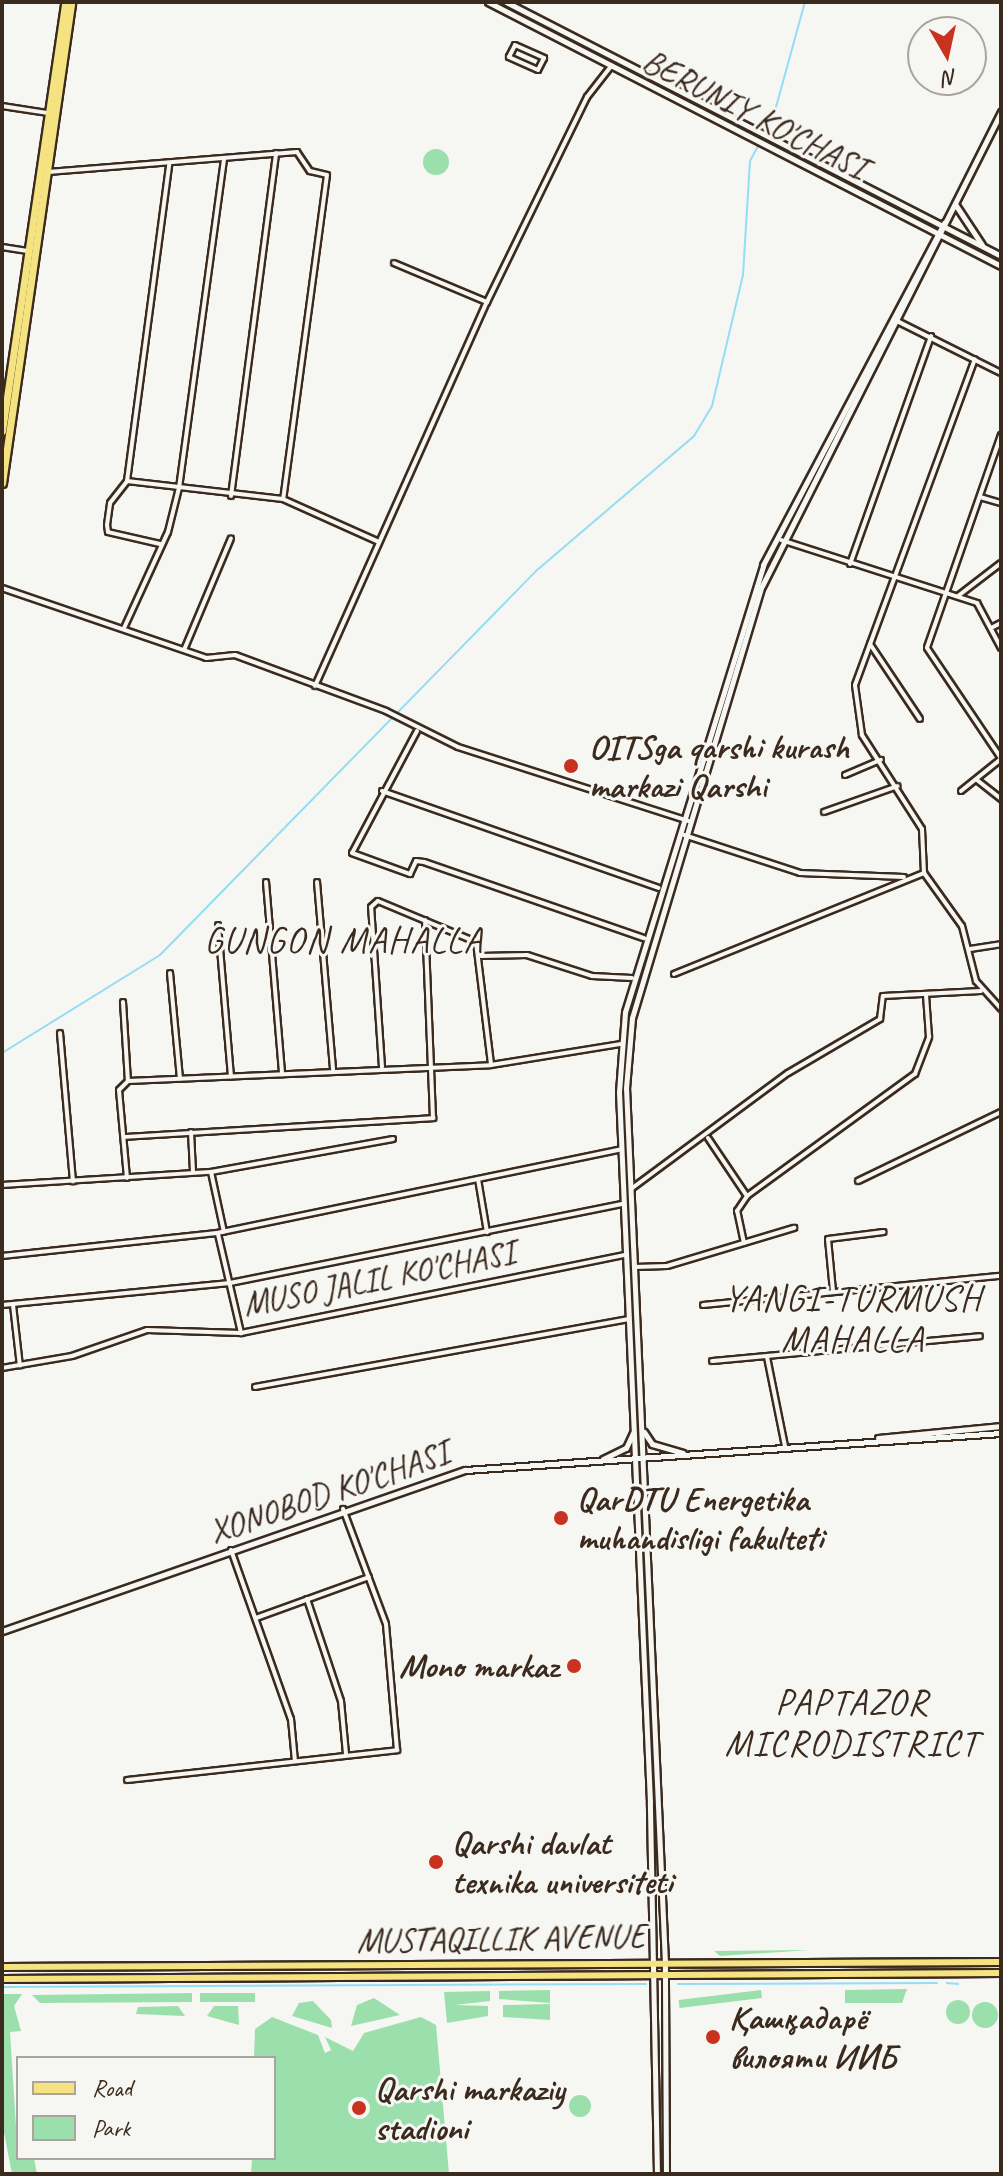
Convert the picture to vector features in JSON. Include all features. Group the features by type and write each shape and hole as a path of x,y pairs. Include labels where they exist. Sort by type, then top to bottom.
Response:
{"highway":[{"path":"2,431 65,2"},
{"path":"2,483 71,2"}],"main road":[{"name":"BERUNIY KO'CHASI","path":"488,2 1001,266"},
{"name":"BERUNIY KO'CHASI","path":"506,2 1001,256"},
{"path":"515,16 518,9"},
{"path":"700,113 704,105"},
{"path":"657,2174 645,1458 631,1189 632,1018 685,820 763,565 1001,112"},
{"path":"955,202 963,225 985,248"},
{"path":"685,820 781,540 897,321 938,234"},
{"path":"666,2174 665,1963 623,1217 621,1044 632,978 659,888 681,834"},
{"path":"623,1217 633,1217"},
{"name":"XONOBOD KO'CHASI","path":"874,1440 1001,1426"},
{"path":"597,1461 626,1448 634,1428"},
{"path":"643,1428 652,1444 688,1454"},
{"name":"XONOBOD KO'CHASI","path":"2,1631 343,1509 465,1470 1001,1433"},
{"path":"650,1802 658,1802"},
{"name":"MUSTAQILLIK AVENUE","path":"2,1967 1001,1962"},
{"path":"432,1965 432,1976"},
{"name":"MUSTAQILLIK AVENUE","path":"2,1979 1001,1973"}],"street":[{"path":"515,45 544,58 538,70 509,57 515,45"},
{"path":"315,686 377,541 487,302 587,97 611,66"},
{"path":"2,106 48,113"},
{"path":"46,171 169,165 297,152 310,171 327,175 283,499"},
{"path":"231,496 276,153"},
{"path":"124,628 160,544 179,488 224,159"},
{"path":"160,544 108,532 110,503 127,481 169,165"},
{"path":"2,247 28,251"},
{"path":"394,263 487,302"},
{"path":"897,321 1001,373"},
{"path":"850,564 931,336"},
{"path":"975,359 898,577 855,685 862,735 898,786 922,829 924,873 970,949 981,991 1001,1009"},
{"path":"961,791 1001,759 928,652 1001,435"},
{"path":"127,481 231,496 283,499 377,541"},
{"path":"980,497 1001,503"},
{"path":"184,650 231,538"},
{"path":"781,540 977,603 1001,648"},
{"path":"958,596 1001,563"},
{"path":"2,588 184,650 235,655 386,711 417,731 685,820"},
{"path":"991,628 1001,623"},
{"path":"870,644 920,719"},
{"path":"417,731 382,791 352,853 410,874 416,861 424,862 644,938"},
{"path":"845,775 881,760"},
{"path":"977,780 1001,799"},
{"path":"824,812 898,786"},
{"path":"382,791 659,888"},
{"path":"681,834 800,873 904,877"},
{"path":"674,974 904,877 924,873"},
{"path":"266,882 282,1074"},
{"path":"317,882 333,1069"},
{"path":"382,1067 371,907 378,901 468,936 481,956 491,1065"},
{"path":"124,1137 433,1118 436,1070 425,920"},
{"path":"218,925 231,1076"},
{"path":"970,949 1001,944"},
{"path":"481,956 527,955 592,976 632,978"},
{"path":"170,973 180,1079"},
{"path":"631,1189 708,1137 788,1073 880,1019 883,996 981,991"},
{"path":"744,1243 737,1211 747,1196 915,1074 929,1037 926,995"},
{"path":"123,1002 128,1081"},
{"path":"60,1033 73,1181"},
{"path":"127,1178 119,1090 128,1081 382,1067 436,1070 491,1065 621,1044"},
{"path":"858,1181 1001,1112"},
{"path":"191,1132 193,1172"},
{"path":"708,1137 747,1196"},
{"path":"2,1185 211,1172 393,1139"},
{"path":"2,1256 220,1233 621,1149"},
{"path":"211,1172 241,1333"},
{"path":"478,1179 487,1232"},
{"path":"2,1305 230,1283 623,1204"},
{"path":"635,1267 667,1266 794,1228"},
{"path":"833,1291 828,1239 884,1232"},
{"name":"MUSO JALIL KO'CHASI","path":"2,1368 20,1366 147,1330 241,1333 626,1255"},
{"path":"703,1305 1001,1276"},
{"path":"13,1304 20,1366"},
{"path":"255,1387 629,1319"},
{"path":"712,1361 980,1336"},
{"path":"767,1357 785,1446"},
{"path":"127,1780 397,1750 386,1624 343,1509"},
{"path":"231,1550 291,1719 295,1761"},
{"path":"256,1618 369,1577"},
{"path":"307,1599 341,1701 346,1754"}],"green space":[{"path":"436,149 445,153 449,162 445,171 436,175 427,171 423,162 427,153"},
{"path":"810,1950 720,1956 714,1951"},
{"path":"907,1989 902,2003 845,2003 845,1990"},
{"path":"550,1990 550,2003 499,1999 499,1991"},
{"path":"761,1990 762,1998 680,2008 679,2000"},
{"path":"490,1991 490,2001 455,2005 488,2006 488,2016 447,2023 444,1992"},
{"path":"192,1993 192,2002 40,2003 32,1995"},
{"path":"200,1993 255,1993 255,2002 200,2002"},
{"path":"2,1994 22,1994 14,2006 21,2031 10,2032 16,2160 34,2160 37,2174 12,2174 2,2122"},
{"path":"374,1998 400,2015 351,2026 357,2005"},
{"path":"958,2000 969,2007 970,2012 963,2023 958,2024 947,2017 946,2012 953,2001"},
{"path":"313,2001 331,2020 332,2028 292,2016 299,2003"},
{"path":"985,2002 994,2006 998,2015 994,2024 985,2028 976,2024 972,2015 976,2006"},
{"path":"550,2004 550,2020 503,2017 503,2005"},
{"path":"178,2006 185,2016 136,2014 138,2007"},
{"path":"214,2006 238,2006 239,2025 207,2016"},
{"name":"Qarshi markaziy stadioni","path":"272,2017 318,2035 325,2053 331,2050 325,2037 353,2051 364,2033 421,2017 436,2025 449,2174 251,2174 252,2160 276,2160 276,2056 254,2056 255,2029"},
{"path":"576,2095 584,2095 591,2106 584,2117 576,2117 569,2110 569,2102"}],"waterway":[{"path":"2,1053 160,955 536,571 694,436 712,406 743,275 750,161 773,118 805,2"},
{"path":"678,1984 937,1983"},
{"path":"947,1983 958,1984"},
{"path":"2,1987 646,1984"}],"place":[{"name":"OITSga qarshi kurash markazi Qarshi","path":"571,766"},
{"name":"QarDTU Energetika muhandisligi fakulteti","path":"561,1518"},
{"name":"Mono markaz","path":"574,1666"},
{"name":"Qarshi davlat texnika universiteti","path":"436,1862"},
{"name":"Қашқадарё вилояти ИИБ","path":"713,2037"},
{"name":"Qarshi markaziy stadioni","path":"359,2108"}],"district":[{"name":"GUNGON MAHALLA","path":"344,941"},
{"name":"YANGI-TURMUSH MAHALLA","path":"853,1318"},
{"name":"PAРTAZOR MICRODISTRICT","path":"852,1722"}]}
